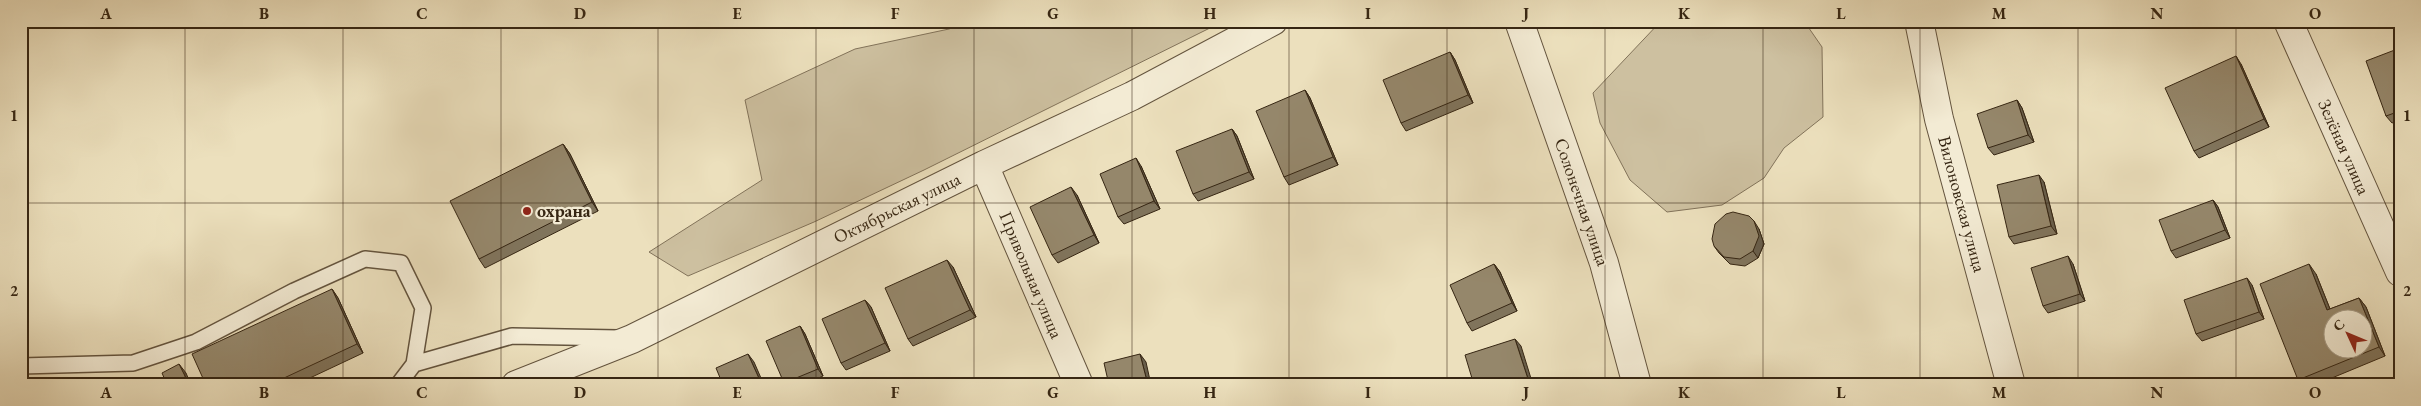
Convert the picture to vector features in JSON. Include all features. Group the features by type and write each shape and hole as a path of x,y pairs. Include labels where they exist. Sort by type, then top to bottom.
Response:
{"street":[{"name":"Октябрьская улица","path":"516,385 632,339 984,164 1132,96 1272,21"},
{"name":"Солонечная улица","path":"1519,21 1604,263 1636,385"},
{"name":"Вилоновская улица","path":"1919,21 1938,119 2011,385"},
{"name":"Зелёная улица","path":"2288,21 2400,272"},
{"name":"Привольная улица","path":"984,164 1079,385"}],"lane":[{"path":"21,366 133,363 196,342 294,291 365,259 402,263 423,308 414,364 398,385"},
{"path":"414,364 512,336 632,339"}],"shaded area":[{"path":"973,21 1224,21 924,170 814,222 688,276 649,252 762,180 745,100 855,49 949,29"},
{"path":"1661,21 1804,21 1822,47 1823,117 1784,148 1764,178 1722,205 1667,212 1630,180 1600,123 1593,93"}],"building":[{"path":"2400,48 2400,111 2386,116 2366,61"},
{"path":"1450,52 1468,95 1401,123 1383,80"},
{"path":"2236,56 2264,119 2194,151 2165,88"},
{"path":"1305,90 1333,157 1284,177 1256,111"},
{"path":"2017,100 2028,135 1988,148 1977,114"},
{"path":"1232,129 1249,172 1193,194 1176,151"},
{"name":"охрана","path":"563,144 592,202 479,259 450,201"},
{"path":"1136,158 1154,201 1118,217 1100,174"},
{"path":"2039,175 2051,226 2009,237 1997,185"},
{"path":"1071,187 1094,235 1052,255 1030,207"},
{"path":"2213,200 2225,230 2171,251 2159,220"},
{"path":"1733,212 1749,216 1754,221 1759,236 1753,251 1740,259 1724,257 1714,246 1712,239 1715,224 1726,214"},
{"path":"2068,256 2080,294 2043,306 2031,268"},
{"path":"947,260 970,310 908,339 885,288"},
{"path":"1494,264 1512,303 1467,323 1450,285"},
{"path":"2309,264 2326,308 2324,308 2324,358 2352,358 2298,380 2260,284"},
{"path":"2247,278 2259,312 2196,334 2184,300"},
{"path":"332,289 357,344 269,385 206,385 192,354"},
{"path":"2359,298 2363,308 2332,308"},
{"path":"865,300 885,343 841,363 822,319"},
{"path":"800,326 818,369 784,383 766,341"},
{"path":"2374,335 2379,347 2374,349"},
{"path":"1515,339 1530,385 1474,385 1465,355"},
{"path":"748,354 762,385 723,385 716,368"},
{"path":"1140,354 1148,385 1109,385 1104,363"},
{"path":"179,364 189,384 154,385 165,380 162,373"},
{"path":"2376,380 2378,385 2363,385"}],"place":[{"name":"охрана","path":"527,211"}]}
